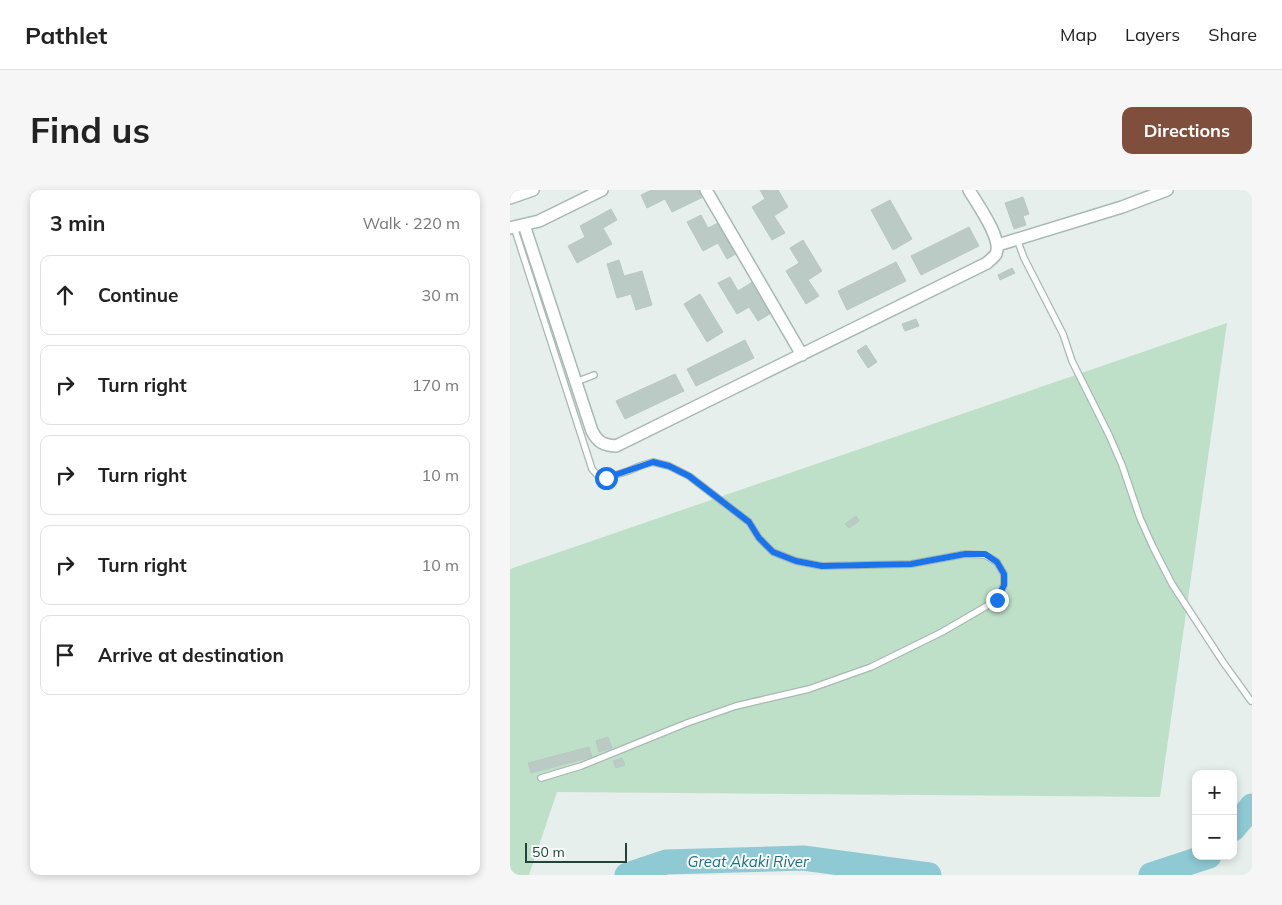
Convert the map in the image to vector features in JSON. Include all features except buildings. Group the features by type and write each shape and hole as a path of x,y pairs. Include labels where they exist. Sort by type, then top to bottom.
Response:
{"street":[{"path":"510,198 533,190"},
{"path":"602,190 539,221 516,227 576,382 596,440 604,445 616,446 987,262 995,255 998,245 994,234 969,190"},
{"path":"706,190 802,355"},
{"path":"998,245 1122,207 1167,190"}],"lane":[{"path":"516,227 592,469 598,476 606,478 653,462 669,466 689,476 749,522 759,538 773,552 796,561 822,566 911,564 965,554 985,554 997,562 1004,574 1004,585 997,600 942,632 871,667 809,689 736,706 687,723 581,766 541,778"},
{"path":"1017,239 1024,258 1112,442 1140,518 1172,584 1222,662 1251,701"},
{"path":"576,382 594,375"}],"green space":[{"path":"1227,323 1160,797 557,792 529,875 510,875 510,569"}],"waterway":[{"name":"Great Akaki River","path":"1237,824 1252,806"},
{"name":"Great Akaki River","path":"627,875 666,862 803,858 929,875"},
{"name":"Great Akaki River","path":"1151,875 1197,860"}],"route":[{"path":"606,478 653,462 669,466 689,476 749,522 759,538 773,552 796,561 822,566 911,564 965,554 985,554 997,562 1004,574 1004,585 997,600"}]}
